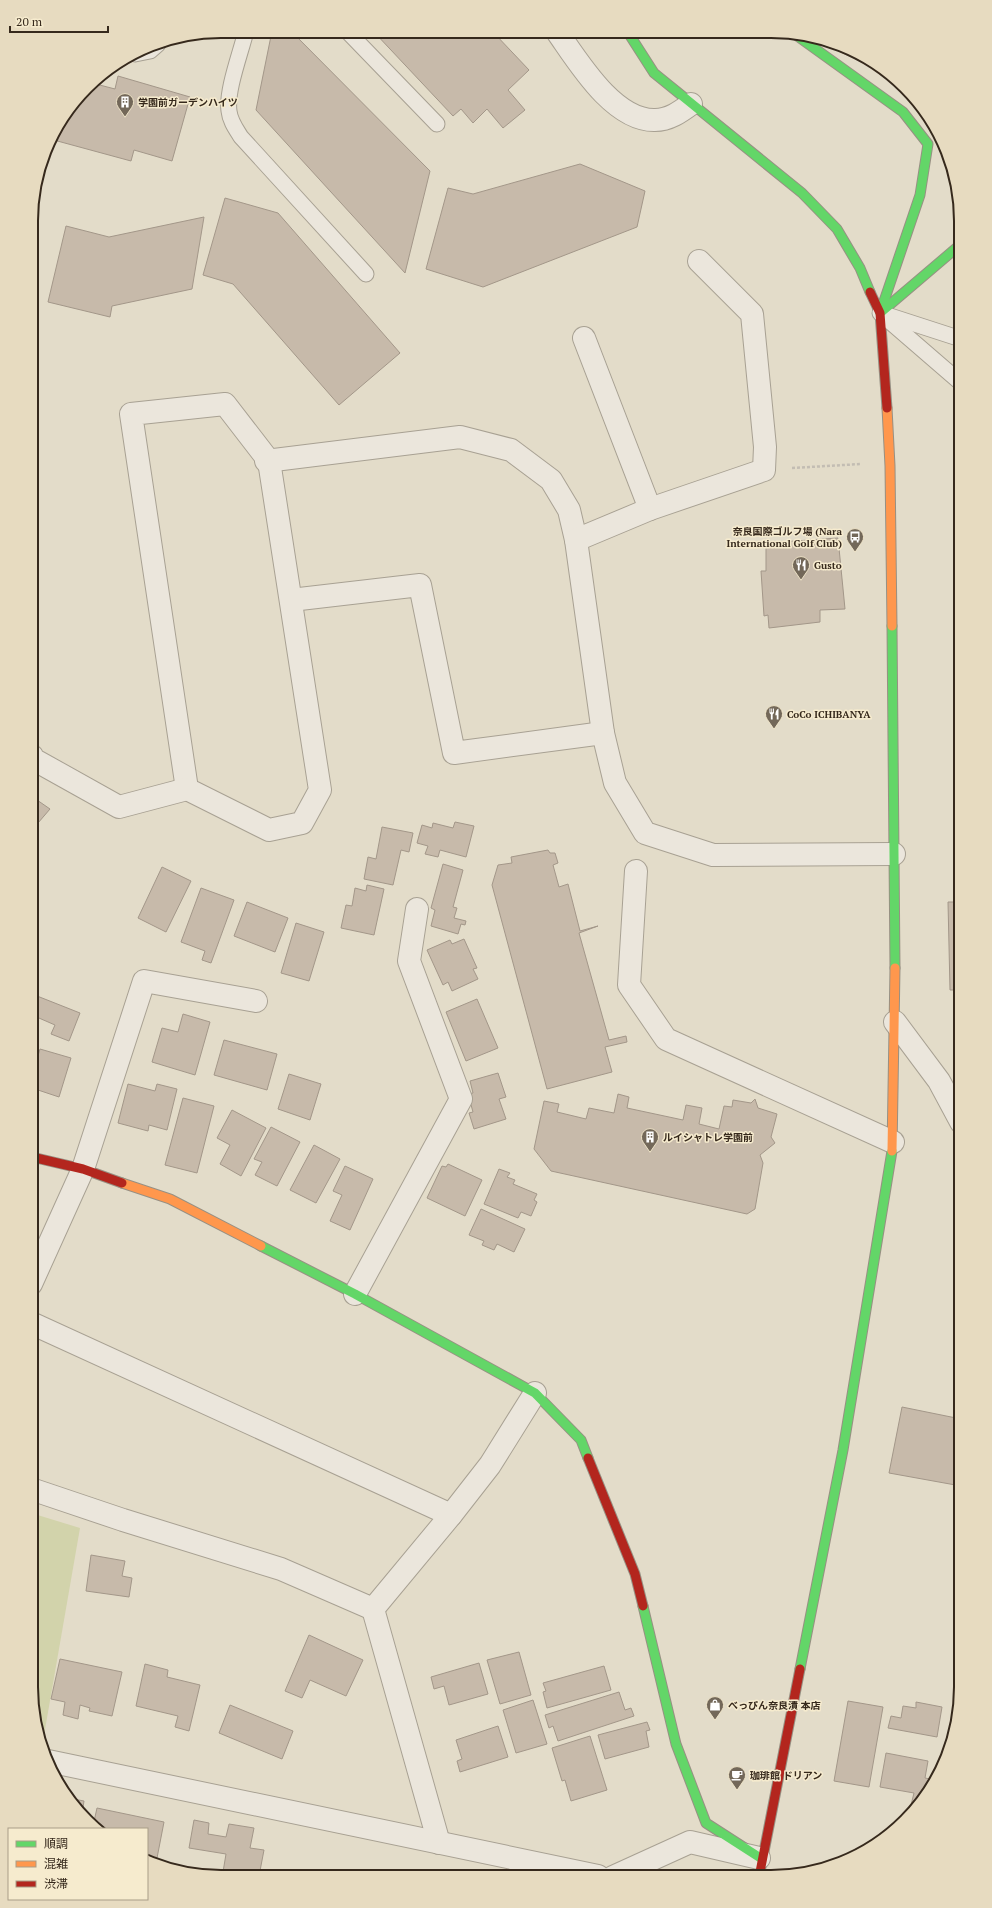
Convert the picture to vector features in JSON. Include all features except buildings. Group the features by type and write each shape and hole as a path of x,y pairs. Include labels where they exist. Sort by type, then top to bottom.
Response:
{"street":[{"path":"562,38 600,88 616,105 629,113 643,119 656,120 670,117 691,104"},
{"path":"632,38 654,73 802,193 837,229 860,268 880,313 890,466 895,1022 893,1142 843,1450 760,1868"},
{"path":"807,42 903,112 928,144 920,195 880,313"},
{"path":"880,313 954,250"},
{"path":"576,540 650,509 764,470 765,447 752,314 699,261"},
{"path":"584,338 650,509"},
{"path":"38,762 119,807 187,789 269,830 302,823 320,790 291,600 267,461 225,404 131,414 187,789"},
{"path":"267,461 460,437 511,450 552,480 569,510 576,540 603,733 615,783 645,834 713,855 894,854"},
{"path":"291,600 420,586 454,753 603,733"},
{"path":"636,871 629,985 666,1039 893,1142"},
{"path":"355,1294 461,1099 409,961 416,909"},
{"path":"38,1263 83,1169 144,981 256,1001"},
{"path":"895,1022 939,1081 954,1109"},
{"path":"38,1158 83,1169 170,1199 355,1294 535,1393 581,1440 630,1560 635,1574 676,1744 706,1823 760,1868"},
{"path":"38,1326 452,1515"},
{"path":"373,1609 452,1515 490,1465 535,1393"},
{"path":"38,1491 123,1520 281,1569 373,1609"},
{"path":"373,1609 439,1843"},
{"path":"54,1762 569,1870"},
{"path":"627,1870 690,1842 760,1868"}],"lane":[{"path":"244,38 230,96 229,111 232,124 241,137 366,274"},
{"path":"354,38 437,124"},
{"path":"880,313 954,337"},
{"path":"880,313 954,377"}],"path":[{"path":"764,470 857,464 890,466"}],"green space":[{"path":"38,1515 80,1528 44,1734 38,1699"}],"traffic: fast":[{"path":"632,38 654,73 802,193 837,229 860,268 870,292"},
{"path":"805,42 903,112 928,144 920,195 880,313"},
{"path":"880,313 954,250"},
{"path":"892,626 895,968"},
{"path":"800,1669 843,1450 892,1151"},
{"path":"261,1246 355,1294 535,1393 581,1440 588,1458"},
{"path":"643,1606 676,1744 706,1823 762,1859"}],"traffic: slow":[{"path":"887,408 890,466 892,626"},
{"path":"892,1151 895,968"},
{"path":"122,1183 170,1199 261,1246"}],"traffic: jam":[{"path":"870,292 880,313 887,408"},
{"path":"38,1158 83,1169 122,1183"},
{"path":"588,1458 635,1574 643,1606"},
{"path":"760,1870 800,1669"}],"place":[{"name":"学園前ガーデンハイツ","path":"125,117"},
{"name":"奈良国際ゴルフ場 (Nara International Golf Club)","path":"855,552"},
{"name":"Gusto","path":"801,580"},
{"name":"CoCo ICHIBANYA","path":"774,729"},
{"name":"ルイシャトレ学園前","path":"650,1152"},
{"name":"べっぴん奈良漬 本店","path":"715,1720"},
{"name":"珈琲館 ドリアン","path":"737,1790"}]}
